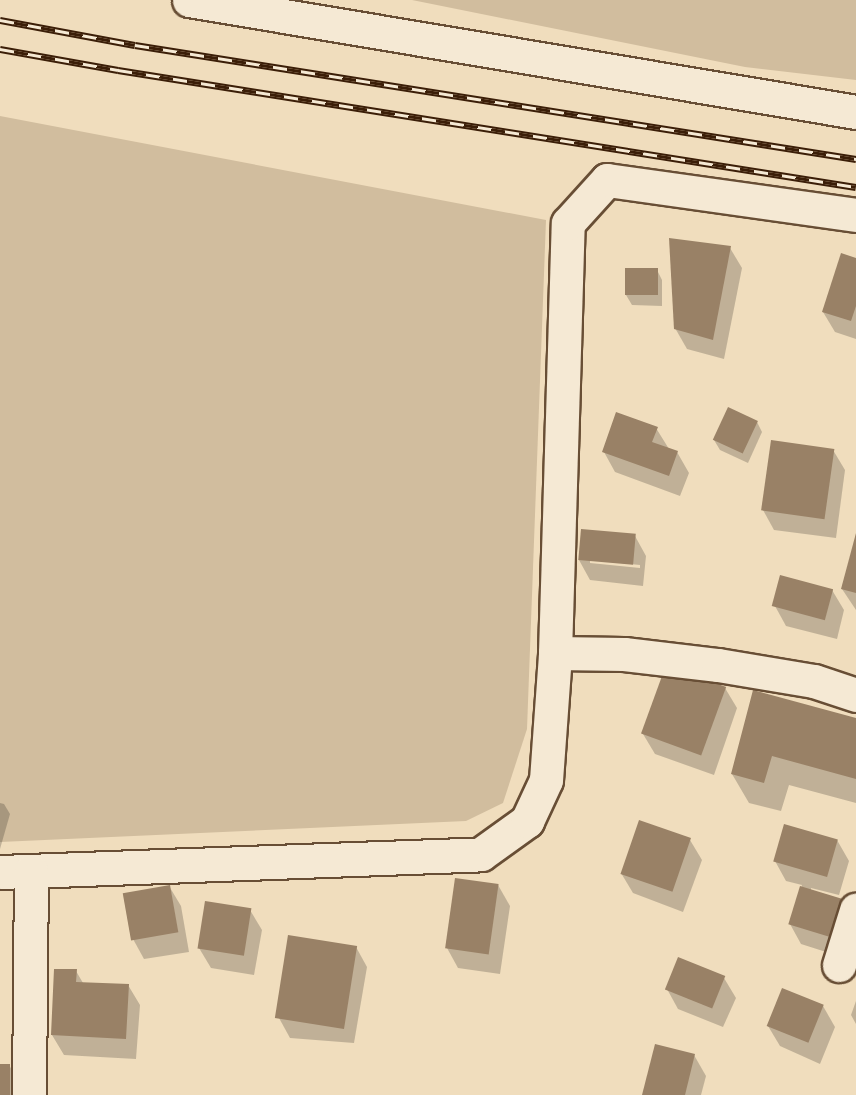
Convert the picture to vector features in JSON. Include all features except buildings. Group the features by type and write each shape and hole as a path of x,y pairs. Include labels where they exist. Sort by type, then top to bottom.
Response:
{"street":[{"path":"189,0 856,112"},
{"path":"29,1095 16,872 481,854 527,821 546,780 555,653 568,223 607,180 856,215"},
{"path":"555,653 624,654 718,665 814,681 856,695"},
{"path":"839,965 856,910"}],"shaded area":[{"path":"412,0 856,0 856,80 745,67"},
{"path":"0,116 546,220 527,729 503,803 466,821 0,842"}],"railway":[{"path":"0,20 135,45 856,159"},
{"path":"0,49 118,70 856,187"}]}
